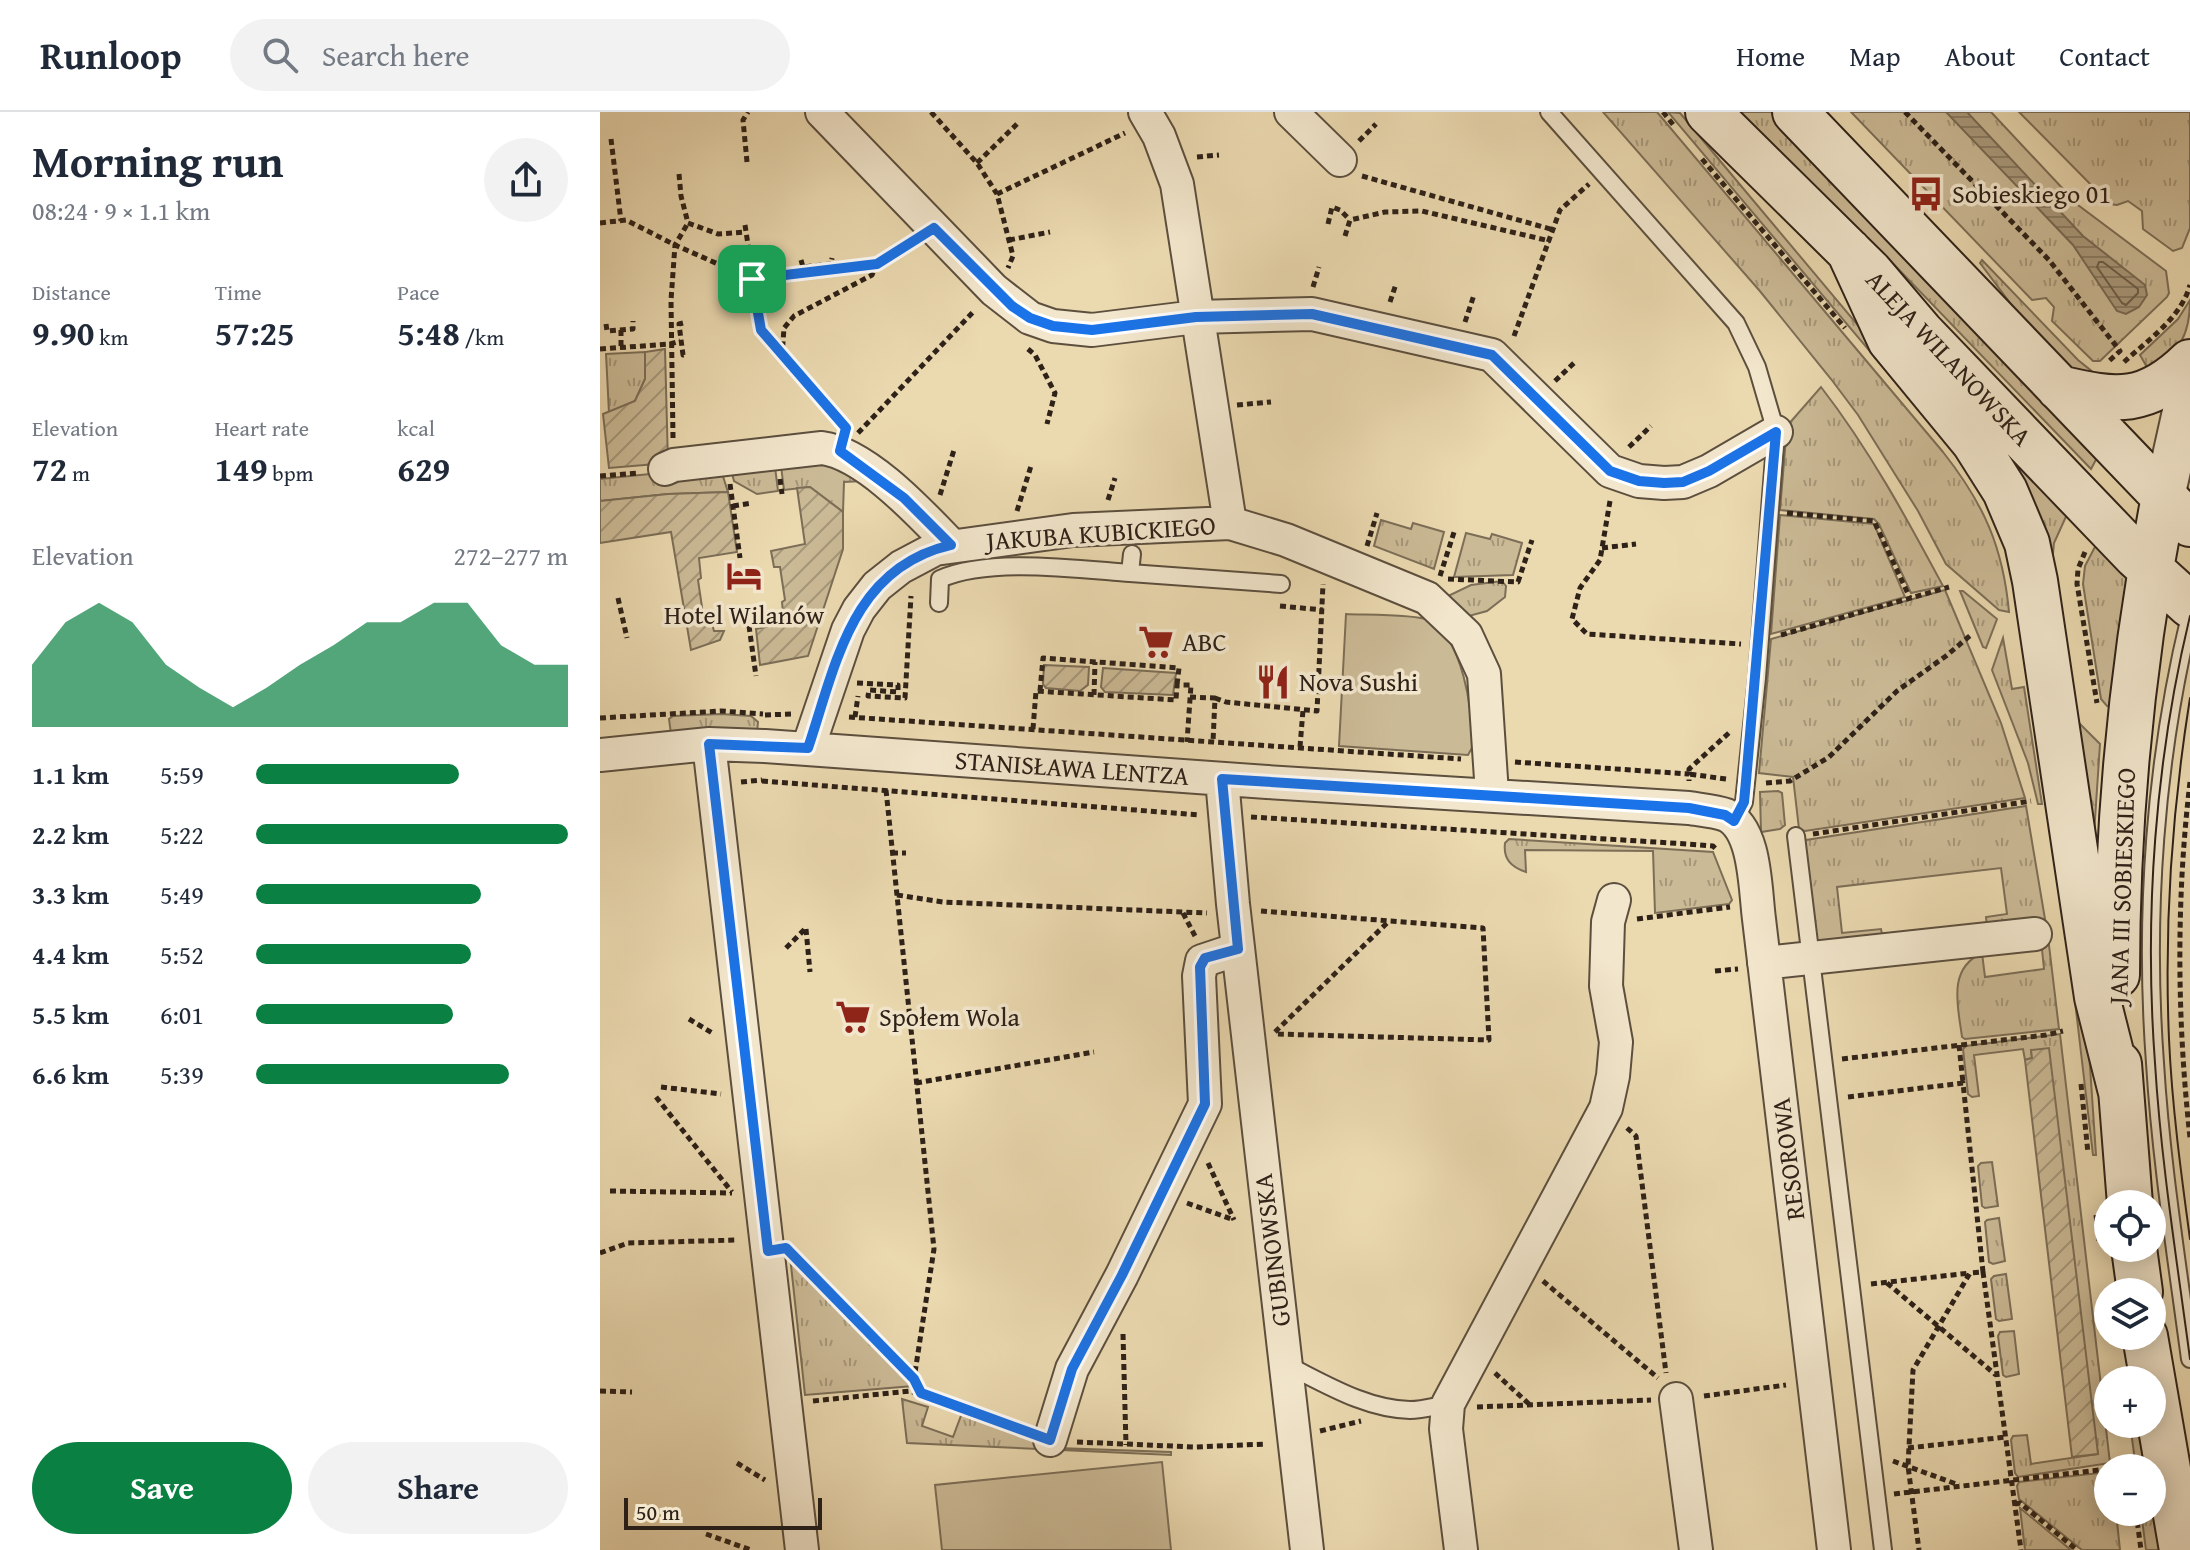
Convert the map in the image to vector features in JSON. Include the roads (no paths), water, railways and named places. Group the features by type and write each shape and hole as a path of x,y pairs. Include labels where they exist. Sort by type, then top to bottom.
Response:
{"main road":[{"name":"ALEJA WILANOWSKA","path":"1708,112 1887,290 1921,332 2149,570 2190,605"},
{"path":"1795,112 2059,388 2171,515"},
{"path":"1849,251 1890,340 1974,442 2005,491 2027,543 2097,997 2121,1092"},
{"path":"2059,388 2099,398 2135,397 2164,385 2190,362"},
{"path":"2065,482 2130,516 2171,515"},
{"name":"JANA III SOBIESKIEGO","path":"2129,1190 2121,1092 2117,956 2122,806 2149,570 2171,515"},
{"path":"2147,1350 2182,1550"}],"street":[{"path":"822,112 994,290 1030,318 1053,326 1092,330 1196,317 1312,314 1492,355 1619,460 1639,481 1683,482 1709,471 1776,432"},
{"path":"1291,112 1349,167"},
{"path":"1157,116 1177,184 1230,523"},
{"path":"2171,515 2190,380"},
{"path":"665,469 674,465 822,448 850,441 951,545"},
{"name":"JAKUBA KUBICKIEGO","path":"808,748 848,630 869,595 901,567 935,549 951,545 1073,530 1230,523 1286,540 1427,598 1466,635 1484,674 1492,794"},
{"path":"709,744 753,1245 786,1404 802,1550"},
{"name":"STANISŁAWA LENTZA","path":"600,755 709,744 1492,794 1689,796 1734,821"},
{"name":"GUBINOWSKA","path":"1222,779 1238,897 1238,949 1307,1550"},
{"name":"RESOROWA","path":"1734,821 1746,835 1754,966 1834,1550"},
{"path":"1461,1550 1446,1429 1448,1404 1606,1108 1616,1042 1606,986 1611,911"},
{"path":"1754,966 2035,934"},
{"path":"1050,1440 1072,1369 1122,1275 1205,1104 1199,976 1202,961 1238,949"},
{"path":"1676,1399 1696,1550"}],"lane":[{"path":"1549,112 1736,323 1757,367 1776,432 1744,802 1734,821"},
{"path":"1130,573 1132,554"},
{"path":"939,603 940,579 953,573 1034,565 1281,584"},
{"path":"2190,616 2163,772 2151,945 2159,1122 2190,1359"},
{"path":"1796,836 1883,1550"},
{"path":"1285,1364 1372,1403 1410,1410 1448,1404"}],"water":[{"path":"1946,112 1967,112 2083,236 2145,285 2147,295 2139,307 2126,314 2117,311 2073,245"}],"tram line":[{"path":"2190,616 2168,726 2161,782 2155,838 2151,951 2161,1137 2190,1359"},
{"path":"2190,698 2174,825 2168,953 2172,1089 2190,1239"}],"place":[{"name":"Sobieskiego 01","path":"1926,194"},
{"name":"Hotel Wilanów","path":"744,576"},
{"name":"ABC","path":"1156,642"},
{"name":"Nova Sushi","path":"1273,682"},
{"name":"Społem Wola","path":"853,1017"}]}
